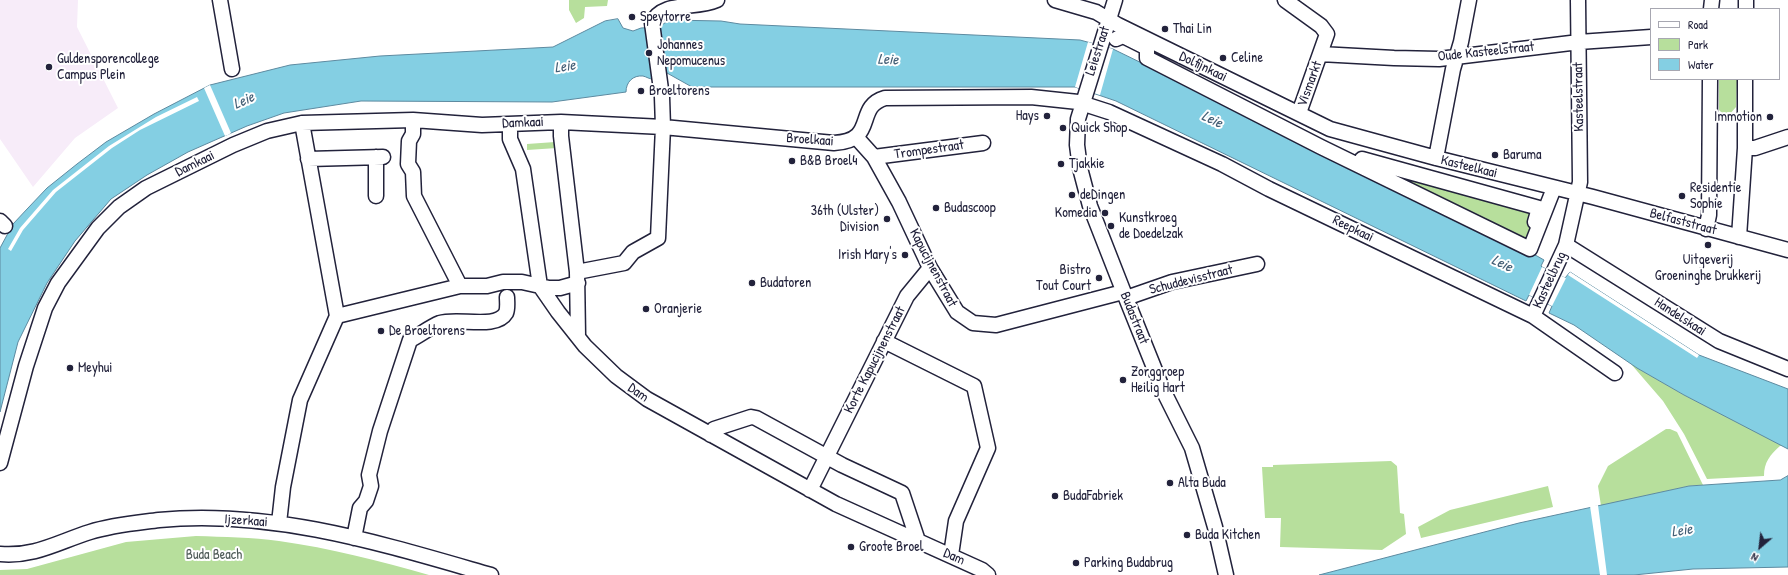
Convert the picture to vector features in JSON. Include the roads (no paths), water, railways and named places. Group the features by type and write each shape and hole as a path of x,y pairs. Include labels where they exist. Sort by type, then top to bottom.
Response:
{"street":[{"path":"337,316 460,286 487,286 497,290 522,290 540,286 560,288 578,277 624,263 633,252 658,238 663,127 662,97 651,27 655,13 663,6 672,3 708,2 717,0"},
{"name":"Dolfijnkaai","path":"1055,0 1096,12 1118,25 1299,113"},
{"name":"Leiestraat","path":"1084,97 1115,0"},
{"name":"Vismarkt","path":"1285,0 1321,26 1326,32 1326,38 1299,113"},
{"path":"1436,158 1469,0"},
{"name":"Kasteelstraat","path":"1578,0 1580,182 1578,194"},
{"path":"223,1 232,69"},
{"path":"1116,39 1123,36 1147,48 1147,58 1321,147 1359,158 1528,248"},
{"name":"Oude Kasteelstraat","path":"1320,54 1439,59 1579,42 1650,36"},
{"path":"1706,228 1709,215 1710,80"},
{"path":"1739,237 1745,148 1745,80"},
{"path":"856,137 862,130 870,108 876,102 885,98 1084,97"},
{"name":"Reepkaai","path":"1084,97 1109,112 1222,164 1269,189 1533,316 1614,373"},
{"name":"Budastraat","path":"1084,97 1078,119 1077,135 1080,168 1090,206 1163,390 1192,448 1215,527 1226,575"},
{"name":"Kasteelkaai","path":"1299,113 1330,129 1578,194"},
{"path":"561,122 561,136 578,277 578,336"},
{"name":"Broelkaai","path":"561,122 663,127 834,143 850,141 856,137"},
{"name":"Damkaai","path":"0,463 26,366 45,308 58,283 98,228 119,207 146,188 233,145 267,131 302,123 413,127 561,122"},
{"path":"279,523 284,480 300,400 337,316 302,123"},
{"name":"Dam","path":"510,124 510,139 523,168 540,286 558,312 601,363 633,390 810,490 865,518 951,555 982,570 988,575"},
{"path":"413,127 409,141 408,164 413,172 414,196 460,286"},
{"name":"Kapucijnenstraat","path":"856,137 874,157 899,202 930,268 957,312 973,323 996,325 1125,295"},
{"path":"1745,148 1755,148 1788,137"},
{"name":"Trompestraat","path":"874,157 983,143"},
{"path":"1359,158 1361,150 1486,187 1540,208 1528,248"},
{"path":"308,159 380,157 376,196"},
{"path":"1528,248 1530,249 1552,193"},
{"path":"1566,245 1578,194"},
{"name":"Belfaststraat","path":"1578,194 1788,250"},
{"name":"Handelskaai","path":"1566,245 1719,341 1788,369"},
{"name":"Kasteelbrug","path":"1533,316 1566,245"},
{"name":"Schuddevisstraat","path":"1125,295 1172,282 1257,264"},
{"name":"Korte Kapucijnenstraat","path":"826,457 907,296 930,268"},
{"path":"354,538 360,508 357,499 362,484 370,470 390,398 410,340 441,323 458,321 490,322 499,320 505,314 507,309 507,297"},
{"path":"884,341 974,386 988,448 956,521 951,555"},
{"path":"711,435 714,429 752,417 756,418 826,457 902,493 918,541"},
{"path":"810,490 826,457"},
{"name":"Ijzerkaai","path":"0,554 21,555 40,551 91,532 145,522 209,518 279,523 354,538 409,551 491,575"}],"water":[{"path":"618,19 623,28 633,31 641,28 658,27 670,20 721,21 740,24 1080,40 1113,49 1537,256 1544,260 1541,266 1542,267 1565,278 1570,272 1699,355 1788,389 1788,449 1684,395 1637,368 1574,325 1549,313 1552,306 1529,295 1526,301 1116,101 1075,87 692,87 667,73 653,79 643,76 633,78 627,85 626,92 552,102 361,101 284,113 247,126 188,152 147,175 111,199 75,241 47,283 18,342 0,412 0,248 13,224 47,188 106,142 154,114 210,85 290,65 380,56 553,47 605,21"},
{"name":"Leie","path":"1788,476 1788,567 1693,569 1634,575 1319,575 1519,523 1689,486 1780,480"}],"place":[{"name":"Speytorre","path":"632,17"},
{"name":"Thai Lin","path":"1165,29"},
{"name":"Johannes Nepomucenus","path":"649,53"},
{"name":"Celine","path":"1223,58"},
{"name":"Guldensporencollege Campus Plein","path":"49,67"},
{"name":"Broeltorens","path":"641,91"},
{"name":"Hays","path":"1047,116"},
{"name":"Immotion","path":"1770,117"},
{"name":"Quick Shop","path":"1063,128"},
{"name":"Baruma","path":"1495,155"},
{"name":"B&B Broel4","path":"792,161"},
{"name":"Tjakkie","path":"1061,164"},
{"name":"deDingen","path":"1072,195"},
{"name":"Residentie Sophie","path":"1682,196"},
{"name":"Budascoop","path":"936,208"},
{"name":"Komedia","path":"1105,213"},
{"name":"36th (Ulster) Division","path":"887,219"},
{"name":"Kunstkroeg de Doedelzak","path":"1111,226"},
{"name":"Uitgeverij Groeninghe Drukkerij","path":"1708,245"},
{"name":"Irish Mary's","path":"905,255"},
{"name":"Bistro Tout Court","path":"1099,278"},
{"name":"Budatoren","path":"752,283"},
{"name":"Oranjerie","path":"646,309"},
{"name":"De Broeltorens","path":"381,331"},
{"name":"Meyhui","path":"70,368"},
{"name":"Zorggroep Heilig Hart","path":"1123,380"},
{"name":"Alta Buda","path":"1170,483"},
{"name":"BudaFabriek","path":"1055,496"},
{"name":"Buda Kitchen","path":"1187,535"},
{"name":"Groote Broel","path":"851,547"},
{"name":"Parking Budabrug","path":"1076,563"}],"park label":[{"name":"Buda Beach","path":"214,555"}]}
